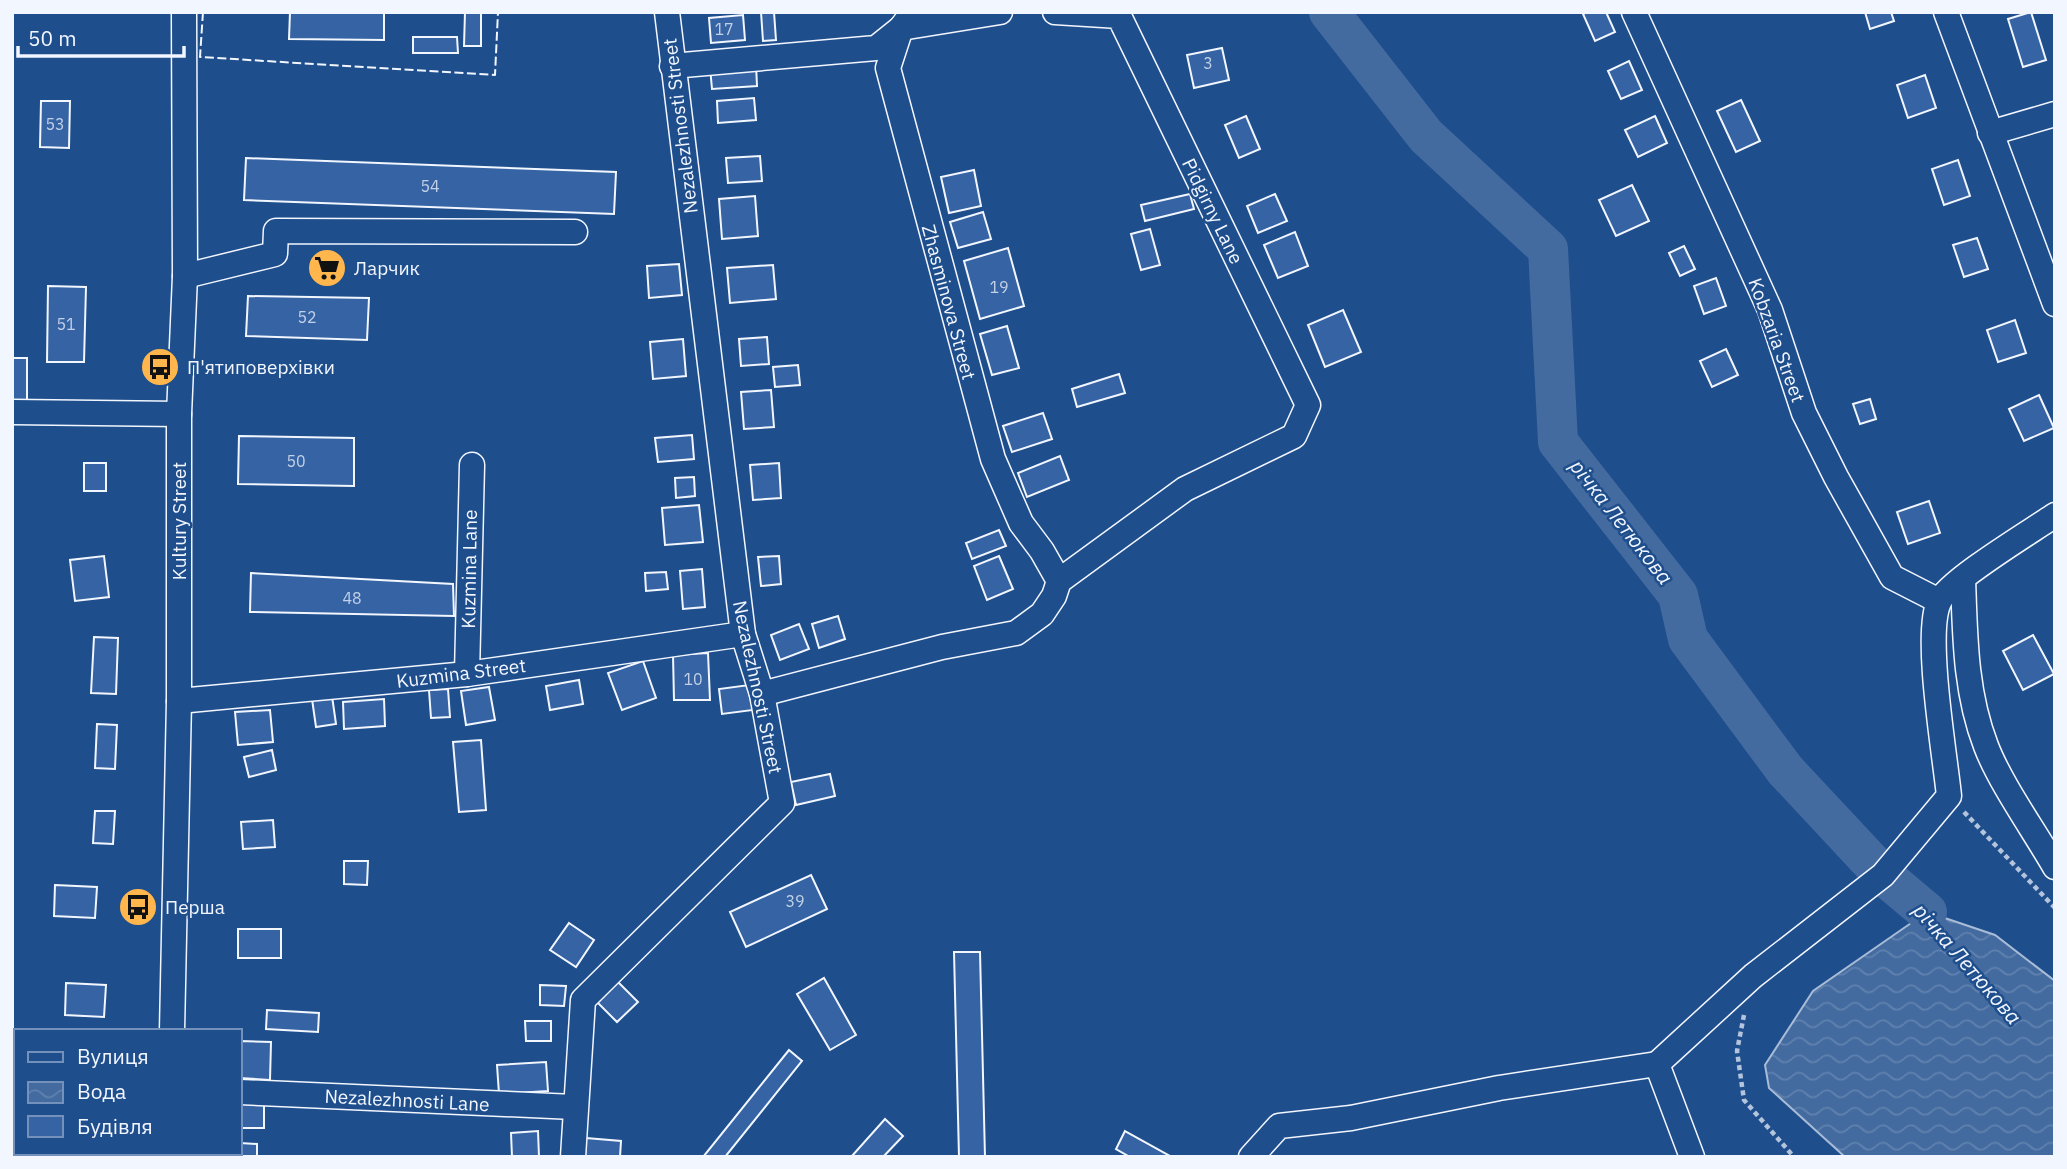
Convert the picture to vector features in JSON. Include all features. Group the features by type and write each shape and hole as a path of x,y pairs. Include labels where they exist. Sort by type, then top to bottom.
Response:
{"street":[{"name":"Kultury Street","path":"173,1029 179,701 179,414 185,275 184,12"},
{"name":"Nezalezhnosti Street","path":"573,1157 574,1107 583,1000 782,803 762,694 743,634 667,12"},
{"path":"672,66 876,48 907,20 1000,12"},
{"name":"Pidgirny Lane","path":"1055,12 1119,16 1308,405 1294,436 1185,489 1059,581"},
{"name":"Kobzaria Street","path":"1634,12 1770,310 1804,413 1836,477 1892,577 1939,601"},
{"path":"1946,12 2055,304"},
{"name":"Zhasminova Street","path":"907,20 888,68 959,341 993,459 1021,523 1042,551 1059,581"},
{"path":"1990,133 2055,114"},
{"path":"185,275 275,254 276,231 575,232"},
{"path":"12,412 179,414"},
{"name":"Kuzmina Lane","path":"467,674 472,465"},
{"path":"1251,1157 1279,1126 1351,1118 1499,1088 1657,1064 1753,976 1883,875 1949,796 1933,639 1939,601 1963,578 2055,515"},
{"path":"1963,578 1967,665 1987,748 2055,867"},
{"path":"762,694 942,647 1016,633 1042,614 1055,596 1059,581"},
{"name":"Kuzmina Street","path":"179,701 467,674 743,634"},
{"path":"1657,1064 1692,1157"},
{"name":"Nezalezhnosti Lane","path":"242,1092 574,1107"}],"path":[{"path":"1949,796 2055,908"},
{"path":"1745,1014 1737,1051 1744,1100 1794,1157"}],"water":[{"path":"1927,912 1995,935 2055,981 2055,1157 1845,1157 1769,1088 1765,1065 1813,991"}],"building":[{"path":"290,12 384,12 384,40 289,39"},
{"path":"465,12 481,12 481,46 464,46"},
{"path":"761,12 774,12 776,40 763,41"},
{"path":"1606,12 1615,32 1595,41 1583,14"},
{"path":"1865,12 1891,12 1894,21 1870,29"},
{"path":"2031,12 2046,60 2023,67 2008,19"},
{"path":"743,15 745,40 711,43 709,18"},
{"path":"413,37 457,37 458,53 413,53"},
{"path":"1222,48 1229,80 1194,88 1187,55"},
{"path":"1629,61 1642,90 1621,99 1608,71"},
{"path":"756,64 757,86 712,89 710,67"},
{"path":"1925,75 1936,108 1908,118 1897,85"},
{"path":"754,98 756,120 718,123 717,101"},
{"path":"1741,100 1760,141 1736,152 1717,111"},
{"path":"41,101 70,101 69,148 40,147"},
{"path":"1246,116 1260,149 1239,158 1225,125"},
{"path":"1655,116 1667,143 1638,157 1625,130"},
{"path":"760,156 762,181 728,183 726,158"},
{"path":"246,158 616,172 614,214 244,200"},
{"path":"1958,160 1970,196 1944,205 1932,169"},
{"path":"974,170 981,206 949,213 941,177"},
{"path":"1632,185 1649,221 1616,236 1599,200"},
{"path":"1190,194 1194,209 1145,221 1141,205"},
{"path":"1275,194 1287,221 1258,233 1247,206"},
{"path":"755,196 758,236 722,239 719,199"},
{"path":"983,212 991,239 958,248 950,222"},
{"path":"1150,229 1160,265 1141,270 1131,234"},
{"path":"1295,232 1308,266 1278,278 1264,245"},
{"path":"1977,238 1988,269 1964,277 1953,245"},
{"path":"1684,246 1695,269 1680,276 1669,253"},
{"path":"1008,248 1024,306 980,319 964,261"},
{"path":"679,264 682,295 649,298 647,266"},
{"path":"773,265 776,299 730,303 727,268"},
{"path":"1716,278 1726,306 1704,314 1694,286"},
{"path":"48,286 86,287 84,362 47,362"},
{"path":"248,296 369,298 367,340 246,336"},
{"path":"1343,310 1361,352 1325,367 1308,325"},
{"path":"2015,320 2026,353 1998,362 1987,330"},
{"path":"1007,326 1019,368 992,375 980,334"},
{"path":"767,337 769,364 741,366 739,339"},
{"path":"683,339 686,376 653,379 650,342"},
{"path":"1726,349 1738,375 1712,387 1700,361"},
{"path":"12,358 27,358 27,400 12,400"},
{"path":"798,365 800,385 775,387 773,367"},
{"path":"1119,374 1125,393 1077,407 1072,389"},
{"path":"771,390 774,427 744,429 741,392"},
{"path":"2039,395 2054,428 2024,441 2009,409"},
{"path":"1870,399 1876,419 1860,424 1853,404"},
{"path":"1043,413 1052,439 1012,452 1003,426"},
{"path":"692,435 694,459 658,462 655,438"},
{"path":"239,436 354,438 354,486 238,484"},
{"path":"1060,456 1069,480 1027,497 1018,473"},
{"path":"84,463 106,463 106,491 84,491"},
{"path":"779,463 781,498 753,500 750,465"},
{"path":"694,477 695,496 676,498 675,478"},
{"path":"1929,501 1940,533 1908,544 1897,512"},
{"path":"699,505 703,542 665,545 662,508"},
{"path":"999,530 1006,546 972,559 966,543"},
{"path":"104,556 109,597 75,601 70,560"},
{"path":"779,556 781,584 761,586 758,557"},
{"path":"999,556 1013,589 987,600 974,566"},
{"path":"702,569 705,607 683,609 680,571"},
{"path":"666,572 668,589 646,591 645,573"},
{"path":"251,573 453,584 454,616 250,612"},
{"path":"838,616 845,639 819,648 812,624"},
{"path":"799,624 809,649 780,660 771,635"},
{"path":"2033,635 2054,674 2023,690 2003,651"},
{"path":"94,637 118,638 116,694 91,693"},
{"path":"708,653 710,700 674,700 673,655"},
{"path":"643,661 656,698 622,710 608,673"},
{"path":"579,680 583,704 550,710 546,686"},
{"path":"749,685 753,710 722,714 719,689"},
{"path":"489,687 495,720 466,725 461,691"},
{"path":"448,689 450,717 431,718 429,690"},
{"path":"332,696 336,724 316,727 312,699"},
{"path":"384,699 385,726 344,729 343,702"},
{"path":"270,710 273,742 238,745 235,712"},
{"path":"97,724 117,725 115,769 95,768"},
{"path":"481,740 486,810 459,812 453,742"},
{"path":"272,750 276,770 249,777 244,757"},
{"path":"830,774 835,796 796,805 791,782"},
{"path":"95,811 115,811 113,844 93,843"},
{"path":"273,820 275,847 243,849 241,822"},
{"path":"344,861 368,861 367,885 344,884"},
{"path":"811,875 827,909 746,947 730,912"},
{"path":"55,885 97,887 95,918 54,916"},
{"path":"569,923 594,940 576,967 550,950"},
{"path":"238,929 281,929 281,958 238,958"},
{"path":"954,952 980,952 985,1157 959,1157"},
{"path":"824,978 856,1035 830,1050 797,994"},
{"path":"616,980 638,1002 617,1022 596,1001"},
{"path":"66,983 106,985 104,1017 65,1015"},
{"path":"540,985 566,986 564,1006 540,1005"},
{"path":"267,1010 319,1013 318,1032 266,1029"},
{"path":"525,1021 551,1021 551,1041 526,1041"},
{"path":"242,1041 271,1042 270,1080 242,1078"},
{"path":"789,1050 802,1061 725,1157 703,1157"},
{"path":"546,1062 548,1091 499,1094 497,1065"},
{"path":"242,1100 264,1100 264,1128 242,1128"},
{"path":"885,1119 903,1136 883,1157 851,1157"},
{"path":"538,1131 539,1157 512,1157 511,1133"},
{"path":"1125,1131 1172,1157 1130,1157 1116,1149"},
{"path":"586,1138 621,1141 620,1157 585,1157"},
{"path":"242,1143 257,1144 257,1157 231,1157 242,1155"},
{"path":"51,1155 99,1155 99,1157"}],"waterway":[{"name":"річка Летюкова","path":"1329,12 1426,136 1548,249 1558,442 1678,595 1688,639 1785,770 1883,875 1927,912"}],"fence":[{"path":"203,12 200,57 495,75 498,12"}],"place":[{"name":"Ларчик","path":"327,268"},
{"name":"П'ятиповерхівки","path":"160,367"},
{"name":"Перша","path":"138,907"}]}
